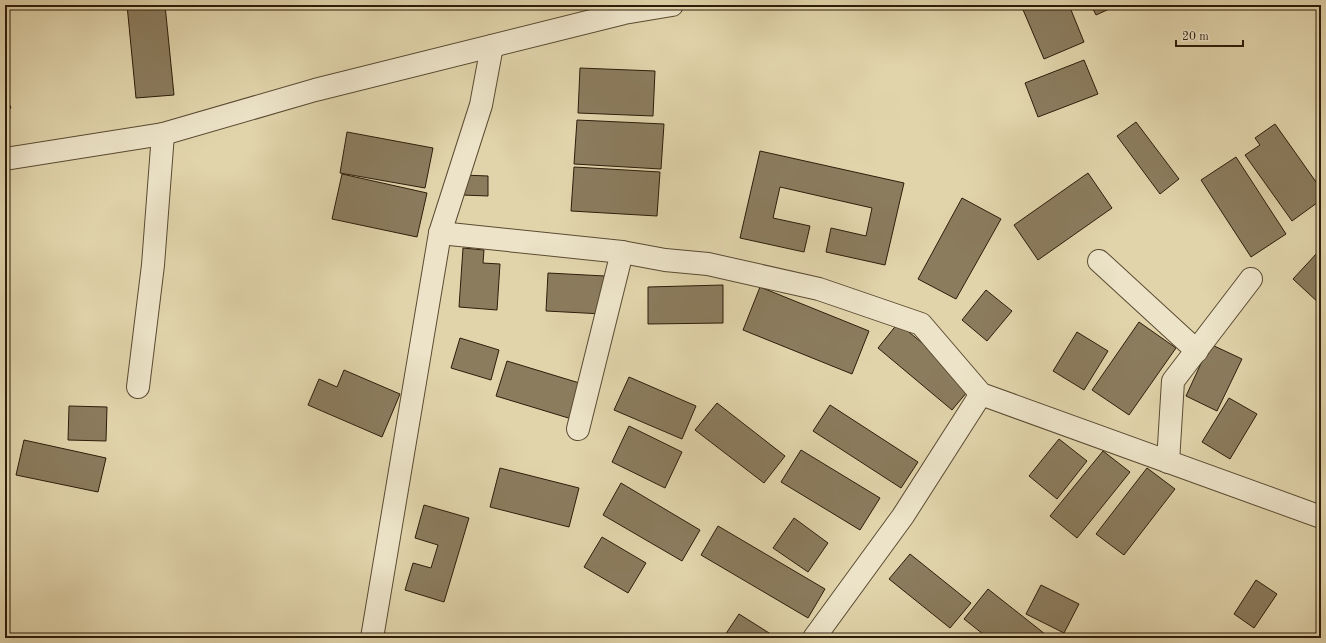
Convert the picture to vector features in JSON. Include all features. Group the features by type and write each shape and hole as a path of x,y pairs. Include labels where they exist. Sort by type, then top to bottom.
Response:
{"street":[{"path":"5,160 163,134 315,90 624,13 672,5"},
{"path":"372,638 440,233 481,105 492,46"},
{"path":"138,387 153,265 163,134"},
{"path":"440,233 622,252 665,260 708,264 819,289 921,324 981,394 1321,517"},
{"path":"578,429 622,252"},
{"path":"1099,261 1197,350"},
{"path":"1168,462 1174,381 1251,279"},
{"path":"814,638 903,516 981,394"}],"building":[{"path":"127,5 165,5 174,95 136,98"},
{"path":"1021,5 1069,5 1084,42 1044,59"},
{"path":"1091,5 1118,5 1096,15"},
{"path":"1084,60 1098,94 1038,117 1025,83"},
{"path":"580,68 655,71 653,116 578,113"},
{"path":"5,94 11,108 5,110"},
{"path":"577,120 664,124 661,169 574,164"},
{"path":"1136,122 1179,179 1160,194 1117,136"},
{"path":"1275,124 1321,189 1321,200 1292,221 1245,155 1260,145 1255,138"},
{"path":"347,132 433,148 425,188 340,173"},
{"path":"760,151 904,183 885,265 826,252 831,228 866,236 872,208 780,187 773,218 810,226 804,252 740,238"},
{"path":"1236,157 1286,234 1251,257 1201,180"},
{"path":"574,167 660,172 657,216 571,211"},
{"path":"1088,173 1112,208 1038,260 1014,225"},
{"path":"342,174 427,193 417,237 332,219"},
{"path":"463,175 488,176 488,196 462,195"},
{"path":"962,198 1001,219 956,299 918,279"},
{"path":"463,248 484,250 483,263 500,264 497,310 459,307"},
{"path":"1318,252 1321,255 1321,305 1293,279"},
{"path":"548,273 605,276 603,314 546,311"},
{"path":"723,285 723,323 648,324 648,287"},
{"path":"760,287 869,331 852,374 743,330"},
{"path":"986,290 1012,311 987,341 962,320"},
{"path":"1139,322 1176,348 1129,415 1092,390"},
{"path":"898,323 973,385 952,410 878,348"},
{"path":"1077,332 1108,351 1084,390 1053,371"},
{"path":"460,338 499,350 491,380 451,368"},
{"path":"1210,344 1242,359 1217,411 1186,396"},
{"path":"507,361 586,385 575,420 496,396"},
{"path":"344,370 400,394 382,437 308,405 319,379 337,387"},
{"path":"629,377 696,406 682,439 614,410"},
{"path":"1229,398 1257,414 1230,459 1202,442"},
{"path":"717,403 785,456 764,483 695,430"},
{"path":"830,405 918,462 901,488 813,431"},
{"path":"69,406 107,407 106,441 68,440"},
{"path":"629,426 682,452 665,488 612,462"},
{"path":"1059,439 1087,461 1057,499 1029,476"},
{"path":"24,440 106,458 98,492 16,475"},
{"path":"801,450 880,498 860,530 781,482"},
{"path":"1103,451 1130,472 1077,538 1050,516"},
{"path":"500,468 579,488 569,527 490,507"},
{"path":"1147,468 1175,489 1124,555 1096,534"},
{"path":"621,483 700,530 682,561 603,515"},
{"path":"424,505 469,518 444,602 405,590 413,563 431,568 438,545 415,538"},
{"path":"794,518 828,543 808,572 773,548"},
{"path":"718,526 825,589 808,618 701,555"},
{"path":"602,537 646,563 628,593 584,567"},
{"path":"910,554 971,603 950,628 889,579"},
{"path":"1256,580 1277,594 1254,628 1234,614"},
{"path":"1041,585 1079,604 1064,633 1026,614"},
{"path":"988,589 1050,638 988,638 964,619"},
{"path":"739,614 777,638 723,638"}]}
